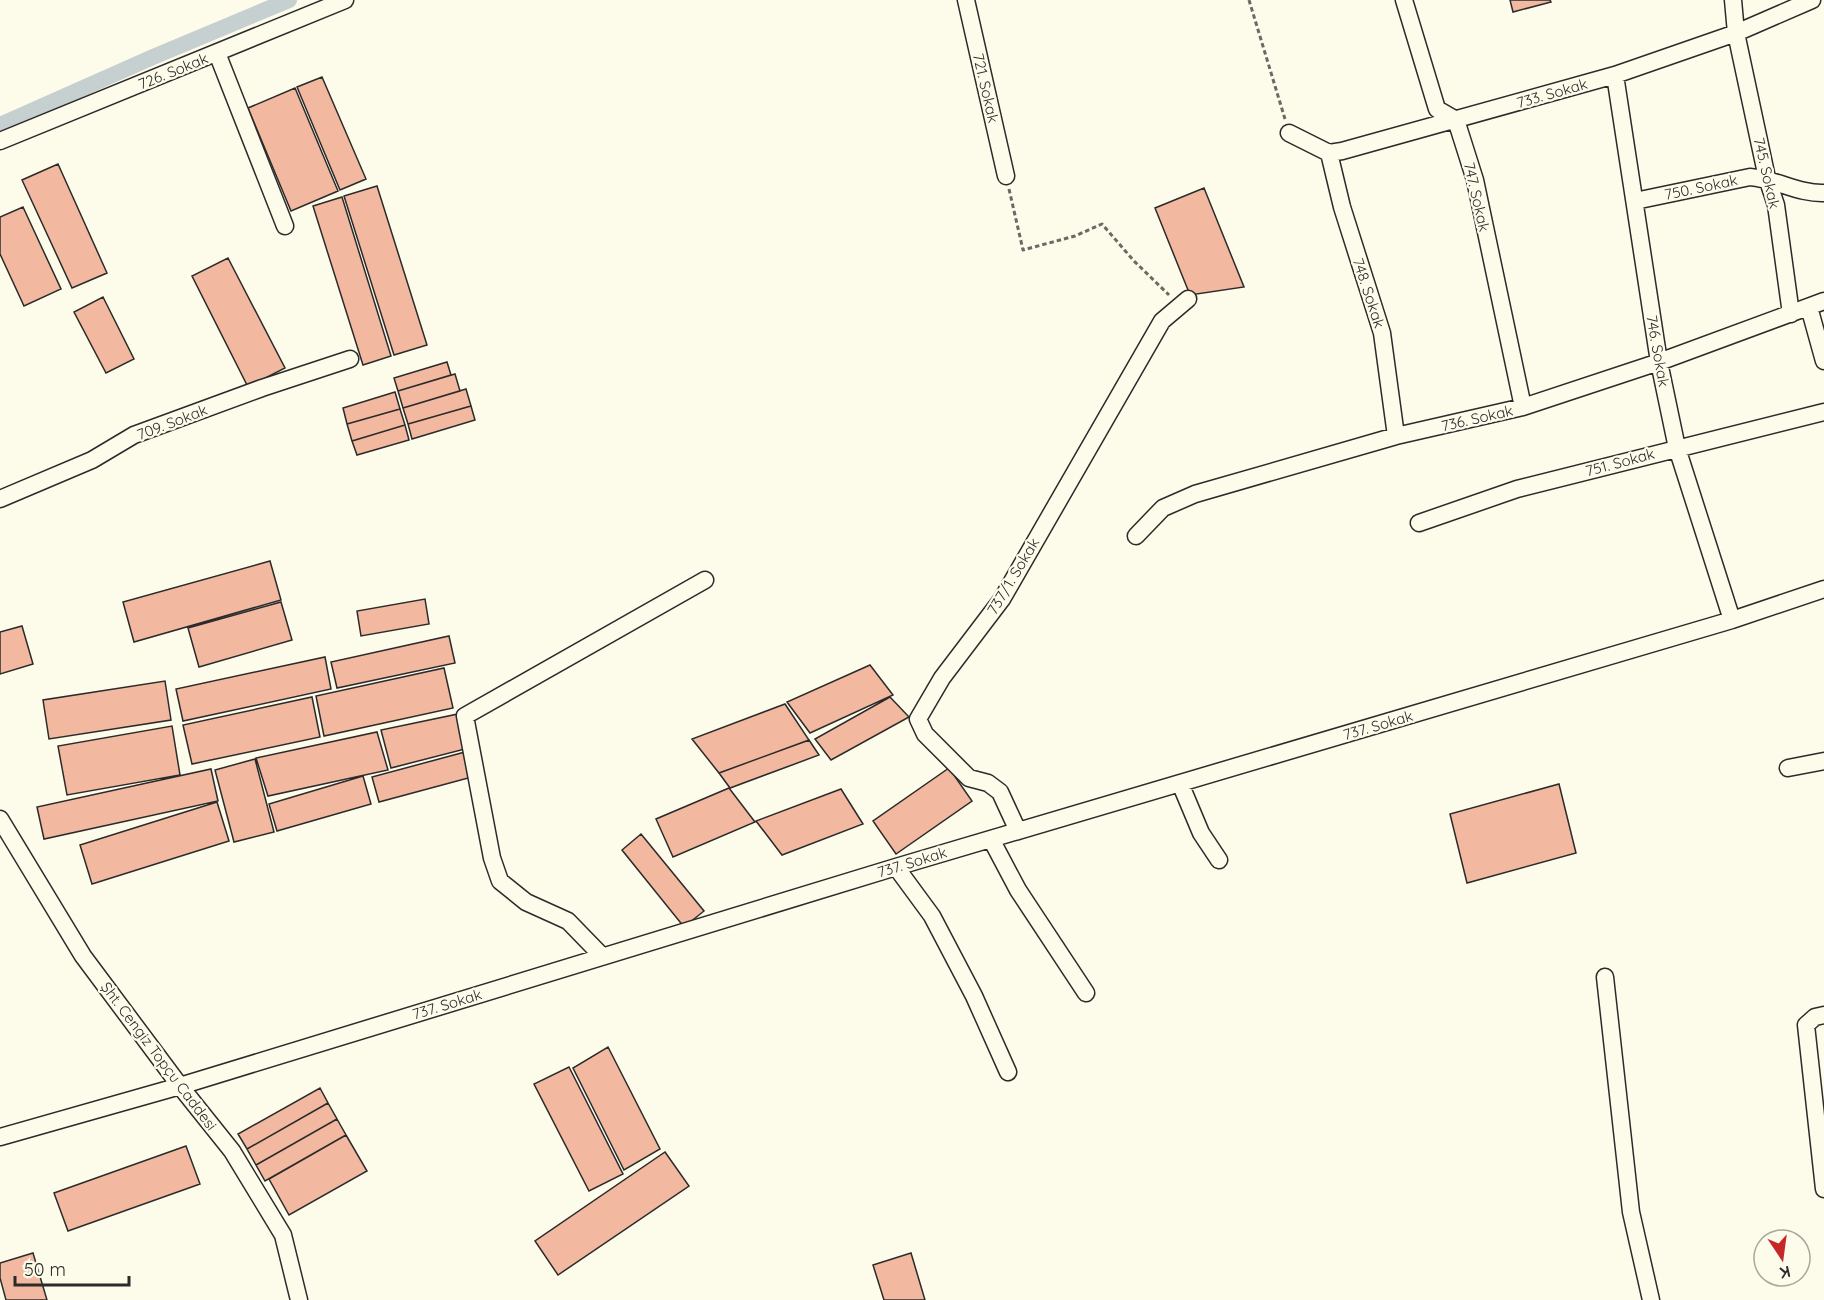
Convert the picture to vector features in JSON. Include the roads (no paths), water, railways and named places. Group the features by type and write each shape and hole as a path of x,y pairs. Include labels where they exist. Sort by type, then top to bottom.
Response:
{"street":[{"name":"726. Sokak","path":"0,141 345,0"},
{"name":"721. Sokak","path":"966,0 1006,176"},
{"path":"1404,0 1437,109 1456,120"},
{"name":"745. Sokak","path":"1733,0 1736,33 1767,178 1776,205 1791,314"},
{"name":"733. Sokak","path":"1329,153 1616,75 1736,33 1812,0"},
{"path":"217,53 285,226"},
{"name":"746. Sokak","path":"1616,75 1659,362 1677,448 1732,621"},
{"name":"747. Sokak","path":"1456,120 1475,180 1523,407"},
{"path":"1289,133 1329,153"},
{"name":"748. Sokak","path":"1329,153 1342,207 1382,333 1396,436"},
{"name":"750. Sokak","path":"1635,201 1750,177 1767,178"},
{"path":"1767,178 1811,194 1824,193"},
{"name":"737/1. Sokak","path":"1018,831 1000,792 988,783 969,778 924,734 918,719 942,678 1002,599 1162,321 1184,302"},
{"path":"1817,304 1824,361"},
{"name":"736. Sokak","path":"1136,536 1163,508 1195,494 1396,436 1523,407 1659,362 1817,304"},
{"name":"709. Sokak","path":"0,499 92,460 134,435 262,388 350,359"},
{"name":"751. Sokak","path":"1419,523 1517,489 1824,412"},
{"path":"602,956 568,921 525,902 500,881 492,858 465,716 705,580"},
{"name":"737. Sokak","path":"0,1137 180,1086 896,867 1732,621 1824,588"},
{"path":"1788,768 1824,761"},
{"path":"1180,783 1201,833 1219,860"},
{"name":"Şht. Cengiz Topçu Caddesi","path":"0,819 83,956 180,1086 232,1151 283,1234 299,1300"},
{"path":"991,839 1018,890 1086,993"},
{"path":"896,867 932,916 974,996 1008,1072"},
{"path":"1605,977 1631,1212 1651,1300"},
{"path":"1819,1016 1806,1025 1824,1189"}],"waterway":[{"path":"0,125 289,0"}]}
